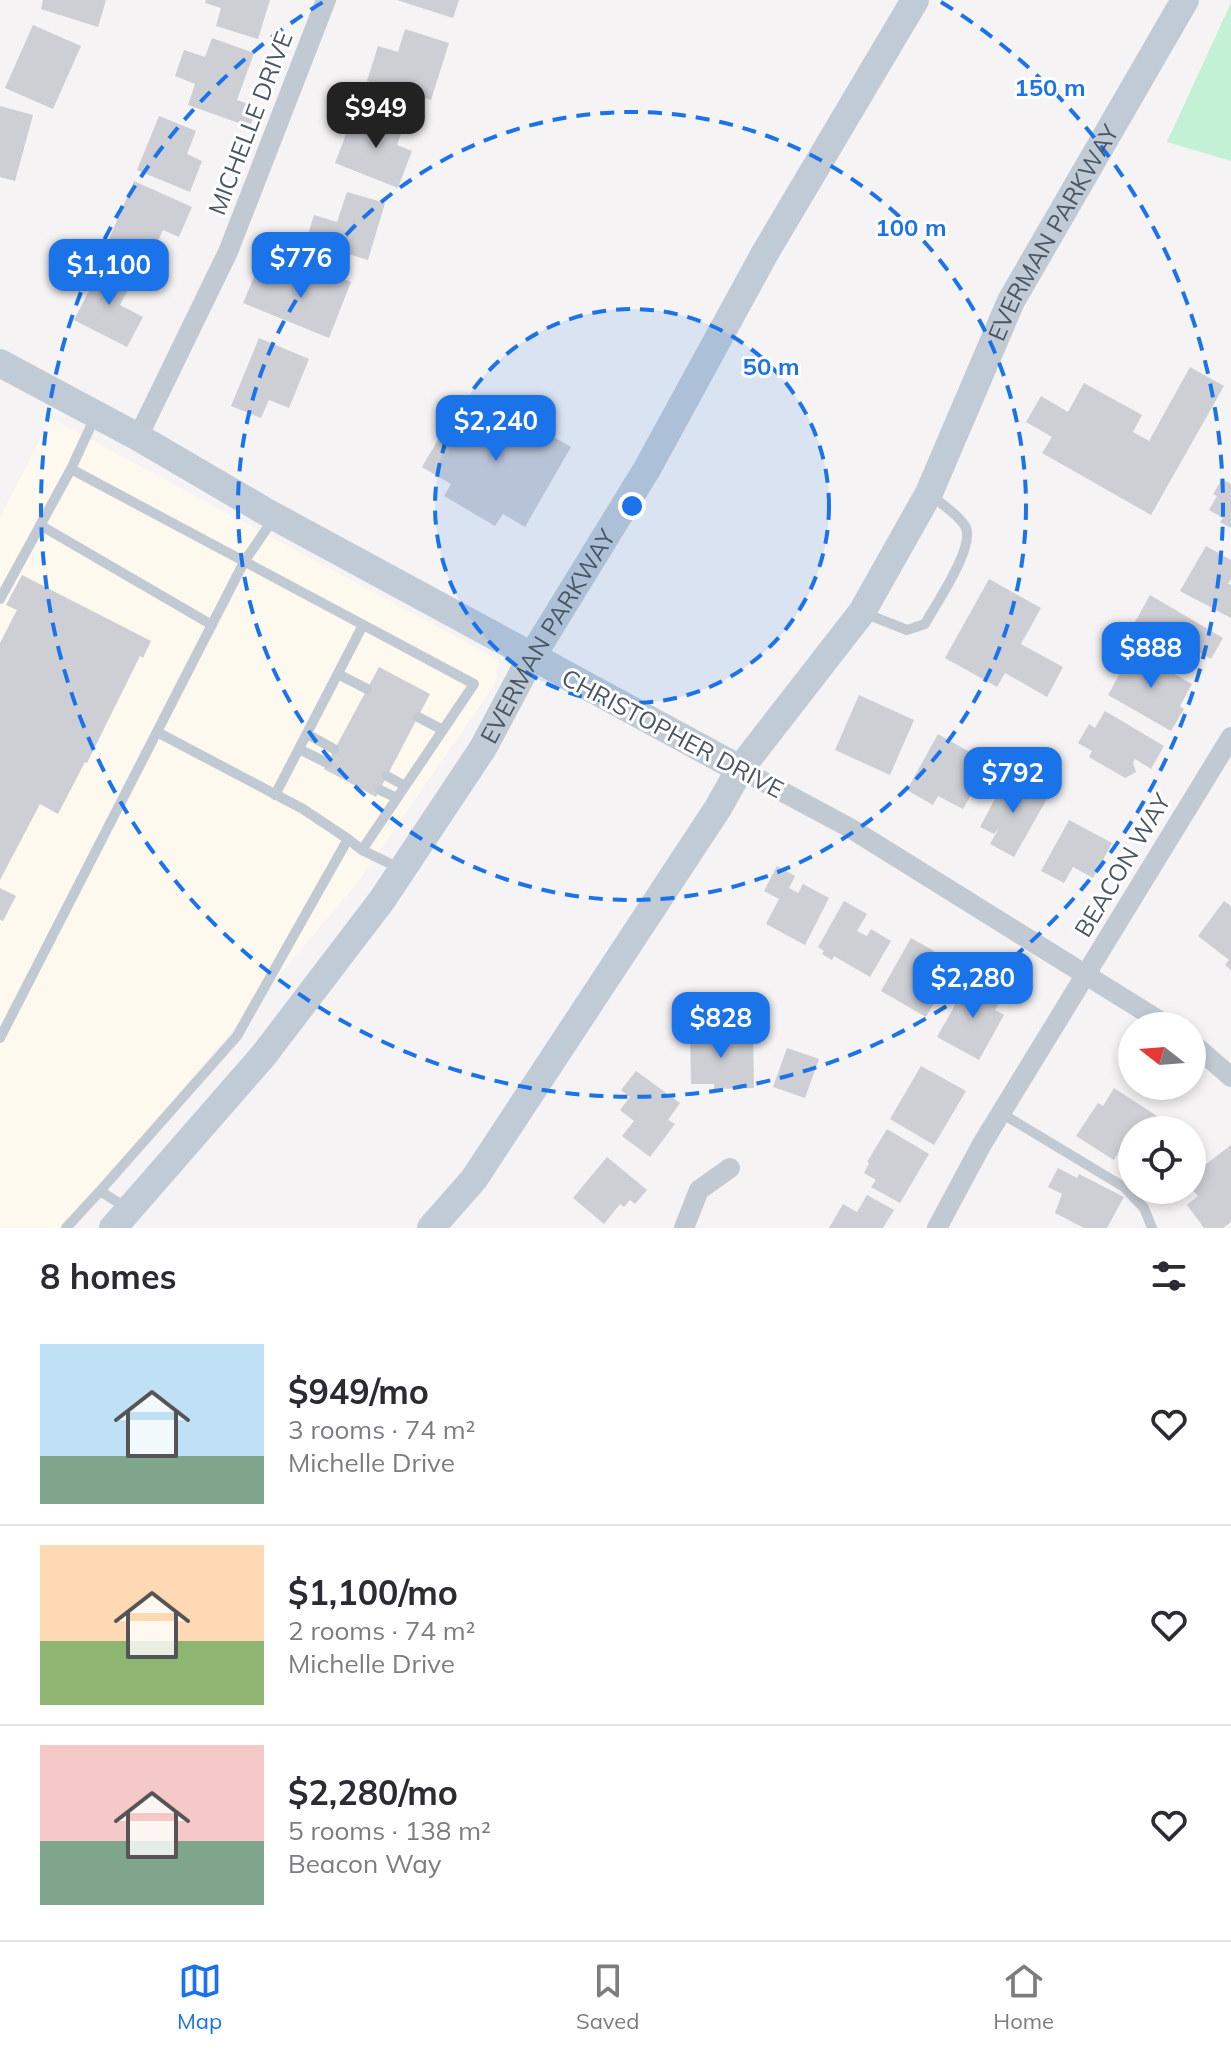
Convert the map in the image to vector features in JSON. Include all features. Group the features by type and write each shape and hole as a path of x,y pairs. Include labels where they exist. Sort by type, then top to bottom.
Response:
{"main road":[{"name":"EVERMAN PARKWAY","path":"121,1218 263,1056 402,870 483,748 531,658 647,469 765,253 915,0"},
{"name":"EVERMAN PARKWAY","path":"431,1228 474,1179 718,808 740,769 862,612 929,493 1011,301 1185,0"},
{"name":"CHRISTOPHER DRIVE","path":"0,363 531,658 740,769"}],"street":[{"name":"MICHELLE DRIVE","path":"138,437 228,252 326,0"},
{"name":"BEACON WAY","path":"937,1228 1001,1113 1231,737"},
{"name":"CHRISTOPHER DRIVE","path":"740,769 850,828 1145,1012"},
{"path":"1206,1055 1231,1077"},
{"path":"684,1228 699,1190 730,1168"}],"lane":[{"path":"0,599 71,469 96,416"},
{"path":"71,469 474,684 362,850"},
{"path":"862,612 907,630 925,624 969,539 965,526 929,493"},
{"path":"0,1038 244,562 275,516"},
{"path":"40,525 212,625"},
{"path":"275,795 363,625"},
{"path":"338,674 367,689"},
{"path":"418,717 443,730"},
{"path":"157,732 275,795 362,850 402,870"},
{"path":"307,734 334,749"},
{"path":"299,749 327,763"},
{"path":"387,776 405,786"},
{"path":"380,790 397,798"},
{"path":"66,1228 237,1036 348,839"},
{"path":"1001,1113 1124,1187 1144,1208 1152,1228"},
{"path":"100,1191 121,1218"}],"shaded area":[{"path":"51,418 499,660 495,684 355,886 64,1228 0,1228 0,517"}],"green space":[{"path":"1231,3 1231,161 1167,142"}],"building":[{"path":"43,0 106,0 98,27 41,9"},
{"path":"206,0 270,0 258,39 216,26 221,8 205,3"},
{"path":"397,0 459,0 453,18"},
{"path":"33,25 81,46 53,109 5,88"},
{"path":"405,29 449,43 431,100 367,81 378,46 398,52"},
{"path":"212,38 254,53 237,100 257,107 250,127 188,105 195,84 175,76 184,50 205,57"},
{"path":"0,106 33,115 15,181 0,177"},
{"path":"370,112 404,125 397,145 412,151 398,188 335,163 350,124 363,130"},
{"path":"159,116 196,131 187,154 202,161 190,192 137,170"},
{"path":"134,181 192,207 179,237 163,230 148,264 106,246"},
{"path":"347,192 385,203 368,260 306,241 314,215 337,222"},
{"path":"103,264 133,280 120,305 143,317 127,347 74,320"},
{"path":"313,267 351,282 329,338 243,303 257,270 305,290"},
{"path":"259,338 309,359 289,408 269,400 261,418 231,406"},
{"path":"1190,367 1224,386 1151,515 1042,453 1052,437 1026,422 1041,396 1068,412 1084,383 1142,415 1133,432 1149,441"},
{"path":"481,395 571,447 525,527 503,514 495,526 444,496 451,484 422,467 449,421 463,428"},
{"path":"1222,479 1231,484 1231,528 1220,522 1223,518 1209,510 1217,496 1213,494"},
{"path":"1206,546 1231,560 1228,584 1231,585 1231,618 1180,591"},
{"path":"22,575 151,641 143,658 140,656 58,814 40,804 0,880 0,643 17,610 6,605"},
{"path":"989,579 1041,608 1021,644 1063,667 1047,697 1005,673 997,687 945,658"},
{"path":"1150,595 1223,638 1211,659 1197,651 1190,663 1182,658 1177,667 1139,644 1148,629 1135,622"},
{"path":"1133,650 1192,684 1180,706 1184,709 1171,731 1108,695"},
{"path":"379,667 430,694 376,797 324,769"},
{"path":"859,695 914,720 890,775 835,750"},
{"path":"1105,711 1164,746 1151,769 1135,759 1136,772 1125,778 1089,757 1092,751 1078,743 1089,724 1095,728"},
{"path":"938,734 989,763 963,809 938,796 933,805 907,790"},
{"path":"1008,775 1048,797 1014,857 990,844 999,828 994,834 980,827"},
{"path":"1069,820 1112,843 1093,878 1073,867 1064,883 1041,871"},
{"path":"777,866 795,876 789,888 798,893 803,884 829,898 805,945 766,924 779,899 764,891"},
{"path":"0,888 16,896 3,921 0,920"},
{"path":"844,901 867,914 857,931 867,936 871,929 891,941 870,977 834,956 832,960 822,954 824,951 818,947"},
{"path":"1224,901 1231,906 1231,970 1225,965 1229,960 1198,936"},
{"path":"911,938 934,951 929,959 952,972 926,1017 881,991"},
{"path":"978,975 998,987 991,1001 998,1005 995,1010 1004,1015 979,1060 937,1037 963,991 968,994"},
{"path":"714,1028 714,1039 753,1036 754,1088 714,1089 714,1084 691,1084 690,1029"},
{"path":"787,1048 819,1059 805,1098 773,1087"},
{"path":"921,1066 966,1091 934,1145 890,1119"},
{"path":"636,1071 680,1103 668,1120 675,1124 650,1157 622,1136 634,1121 620,1110 630,1097 621,1090"},
{"path":"1114,1088 1118,1091 1118,1100 1132,1100 1157,1116 1118,1116 1118,1153 1114,1160 1076,1136 1098,1103 1103,1106"},
{"path":"887,1129 929,1154 900,1203 871,1187 876,1180 864,1173 867,1162"},
{"path":"1231,1145 1231,1222 1223,1228 1204,1228 1187,1205 1206,1204 1206,1164"},
{"path":"607,1157 647,1190 635,1204 630,1200 624,1207 620,1204 604,1224 573,1198"},
{"path":"1058,1168 1077,1178 1079,1174 1118,1194 1120,1204 1107,1228 1084,1228 1055,1213 1062,1194 1048,1187"},
{"path":"867,1195 894,1210 883,1228 829,1228 843,1204 857,1212"}]}
